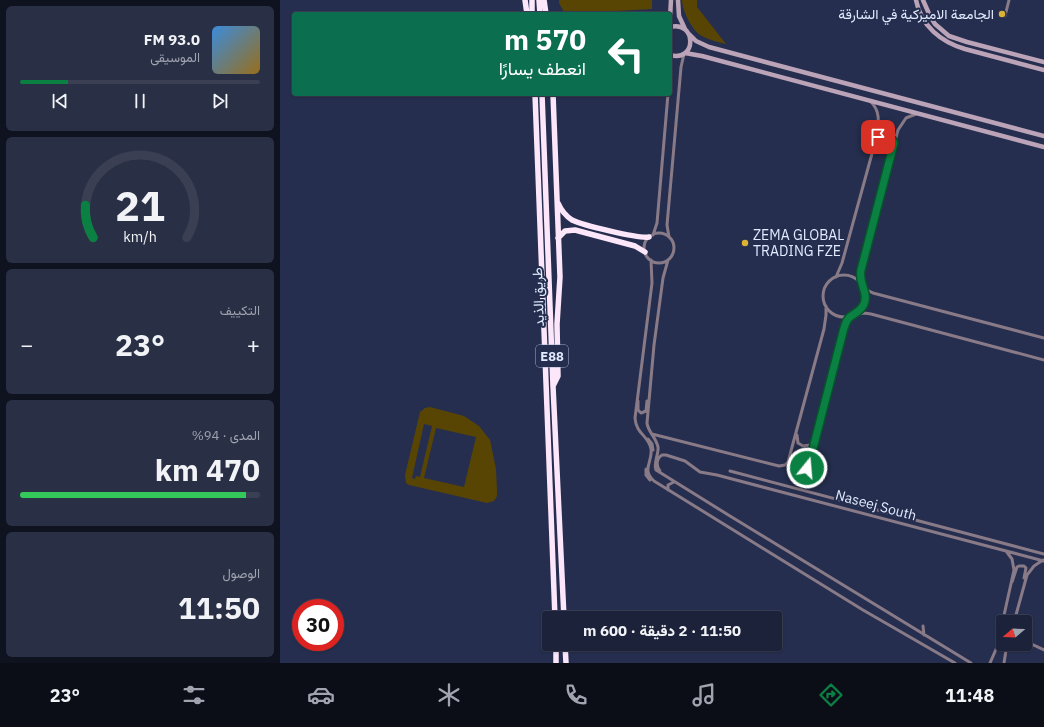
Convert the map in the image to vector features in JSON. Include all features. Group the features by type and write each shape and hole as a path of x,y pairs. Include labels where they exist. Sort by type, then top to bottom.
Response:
{"highway":[{"path":"525,0 527,12"},
{"path":"532,0 532,12"},
{"path":"539,0 540,12"},
{"path":"544,0 546,12"},
{"name":"طريق الذيد","path":"535,96 555,611"},
{"name":"طريق الذيد","path":"542,96 553,386 564,611"},
{"path":"553,96 560,277 557,329 558,376 553,386"},
{"path":"557,200 566,214 576,221 638,237 651,236"},
{"path":"558,238 566,231 575,230 635,246 645,252"},
{"path":"556,651 556,663"},
{"path":"565,651 566,663"}],"street":[{"path":"670,12 671,0"},
{"path":"678,0 680,16 685,29 696,41 709,47 1044,136"},
{"path":"916,0 921,15 927,25 944,41 954,46 1044,70"},
{"path":"923,0 935,24 949,36 1044,62"},
{"path":"1005,16 1008,0"},
{"path":"672,27 679,26 685,29"},
{"path":"689,34 691,43 684,54 681,67 667,218 669,237 674,248 668,260 663,278 649,397 647,423 650,433 657,445 655,468 674,482 970,663"},
{"path":"672,55 678,56 684,54 702,56 1044,147"},
{"path":"668,96 657,223 645,246 645,252 652,260 660,263 668,260"},
{"path":"836,277 842,263 876,139 879,121 878,113 875,106 869,100"},
{"path":"854,315 861,308 865,300 861,270 894,143 902,122 910,116 919,113"},
{"path":"876,139 882,135 888,136 892,138 894,143"},
{"path":"651,236 663,234 669,237"},
{"path":"652,260 652,283 635,421 638,430 650,445 651,451 648,464 648,473 654,481 874,617 955,663"},
{"path":"1044,338 873,293 851,276 843,275 836,277 828,283 824,291 823,300 834,315 842,317 864,313 871,314 1044,360"},
{"path":"650,433 781,466 787,463 825,324 826,306"},
{"path":"795,470 803,471 808,467 843,331 850,316"},
{"path":"637,395 638,410 642,414 646,411 649,397"},
{"path":"798,425 796,439 799,444 803,446 807,447 812,444 818,431"},
{"name":"Naseej South","path":"666,476 659,470 657,464 658,458 663,454 685,461 702,472 1044,561"},
{"path":"730,471 1044,554"},
{"path":"668,490 668,485 674,482"},
{"path":"990,663 997,647 1011,585 1014,564 1011,556 1004,550"},
{"path":"1016,615 1028,573 1032,568 1044,561"},
{"path":"1011,585 1017,568 1021,565 1026,569 1024,584"},
{"path":"923,626 924,635"},
{"path":"1032,644 1044,650"},
{"path":"1004,663 1006,651"}],"shaded area":[{"path":"559,0 652,0 652,9 600,12 564,12"},
{"path":"682,0 697,0 697,7 726,44 708,39 695,30 688,20"},
{"path":"430,407 464,416 479,426 490,440 496,469 497,496 494,501 487,503 409,485 406,483 405,475 420,412 425,408","holes":["424,424 432,426 420,477 416,476 415,479 412,478","436,428 476,437 464,487 424,478"]}],"place":[{"name":"الجامعة الاميركية في الشارقة","path":"1002,14"},
{"name":"ZEMA GLOBAL TRADING FZE","path":"745,243"}],"route":[{"path":"807,468 844,328 850,316 858,312 865,300 864,290 860,280 861,270 894,143 892,138 888,136 882,135 878,137"}]}
